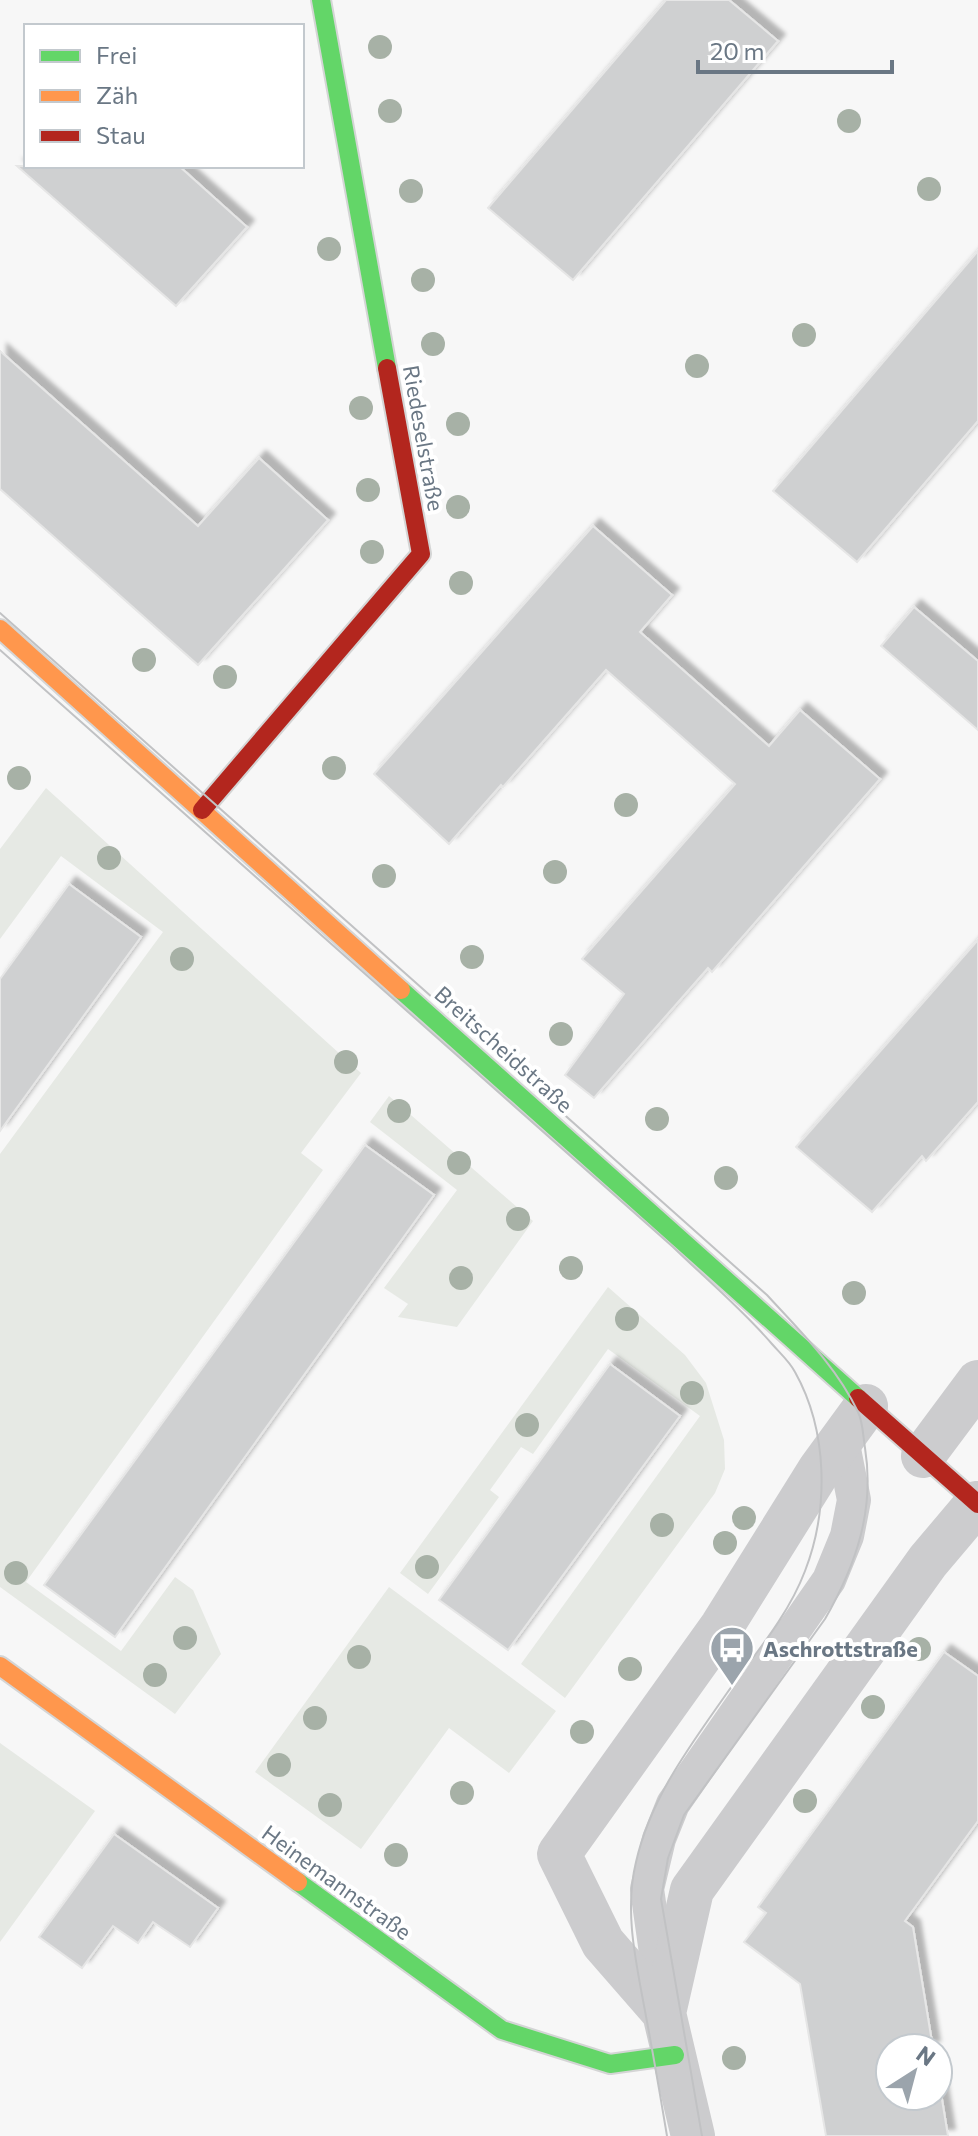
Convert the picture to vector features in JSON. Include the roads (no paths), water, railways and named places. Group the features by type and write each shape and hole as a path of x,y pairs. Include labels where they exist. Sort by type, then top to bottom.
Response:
{"street":[{"name":"Riedeselstraße","path":"202,810 421,554 321,0"},
{"name":"Breitscheidstraße","path":"0,629 202,810 854,1422 923,1456 978,1504"},
{"path":"923,1456 978,1382"},
{"path":"693,2136 664,2013 603,1943 559,1854 722,1626 820,1469 854,1422"},
{"path":"664,2013 692,1890 928,1561 978,1504"},
{"name":"Heinemannstraße","path":"0,1666 502,2030 610,2064 675,2055"}],"lane":[{"path":"664,2013 647,1889 659,1839 673,1804 829,1580 847,1536 854,1500 854,1422"}],"tram line":[{"path":"0,613 767,1295 829,1365 858,1412 865,1448 867,1493 860,1536 846,1578 825,1619 684,1815 668,1858 661,1899 702,2136"},
{"path":"0,650 673,1247 736,1306 785,1358 806,1395 819,1445 821,1496 813,1547 805,1571 780,1619 673,1773 651,1816 636,1862 631,1899 633,1936 667,2136"}],"place":[{"name":"Aschrottstraße","path":"732,1687"}]}
